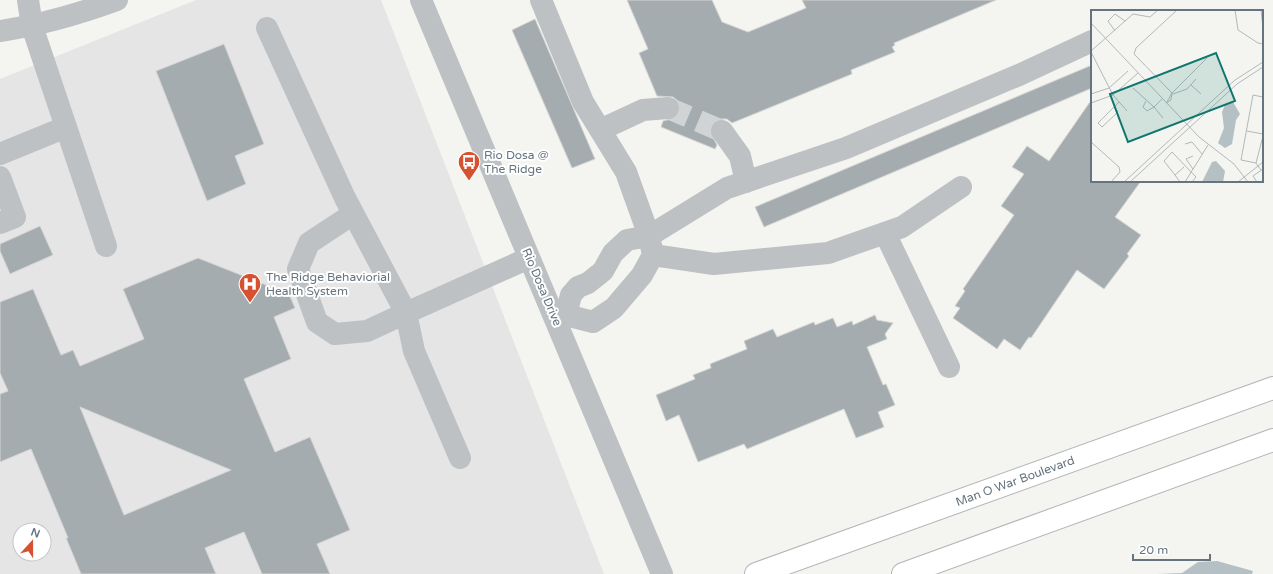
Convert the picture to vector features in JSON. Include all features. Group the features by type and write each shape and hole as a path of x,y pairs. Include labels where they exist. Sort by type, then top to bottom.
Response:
{"main road":[{"name":"Man O War Boulevard","path":"756,574 1273,388"},
{"path":"904,574 1273,440"}],"street":[{"path":"28,0 32,26 106,246"},
{"path":"0,31 32,26 84,12 117,0"},
{"name":"Rio Dosa Drive","path":"421,0 529,258 561,317 662,574"},
{"path":"541,0 583,102 626,172 651,245 642,275 614,308 593,322 561,317 571,295 578,287 588,283 603,271 613,253 628,240 651,245 714,264 828,253 902,227 962,187"},
{"path":"267,28 353,214 406,313 414,351 460,458"},
{"path":"651,245 727,188 846,148 1019,75 1091,41"},
{"path":"600,130 643,110 668,108"},
{"path":"0,154 66,127"},
{"path":"722,131 740,156 746,182"},
{"path":"0,177 15,217 0,223"},
{"path":"353,214 309,243 298,269 317,322 335,334 367,331 529,258"},
{"path":"885,233 949,367"}],"shaded area":[{"name":"The Ridge Behaviorial Health System","path":"196,0 381,0 604,574 0,574 0,79"},
{"path":"1217,561 1253,571 1252,574 1157,574 1182,573 1198,562"}],"building":[{"path":"627,0 712,0 722,22 748,32 806,8 802,0 996,0 894,43 895,45 892,47 895,52 851,70 852,74 732,123 727,119 715,121 711,126 710,132 717,145 715,149 661,127 663,121 675,118 679,113 680,107 678,101 673,97 657,96 639,53 648,49"},
{"path":"535,19 595,159 572,168 512,30"},
{"path":"224,44 264,144 235,156 246,184 207,201 156,71"},
{"path":"1091,65 1091,88 764,227 755,207"},
{"path":"1091,100 1091,182 1140,182 1115,217 1141,235 1127,254 1129,256 1104,289 1077,270 1031,338 1029,337 1020,350 1004,339 997,349 953,318 960,308 955,306 965,291 963,289 1014,215 1001,206 1024,174 1012,167 1027,146 1049,161"},
{"path":"40,226 53,255 10,274 0,251 0,244"},
{"path":"198,258 289,294 295,308 274,317 291,359 244,379 275,452 310,437 350,530 317,544 330,574 262,574 244,532 205,548 216,574 81,574 66,538 68,538 31,449 0,462 0,394 8,391 0,373 0,302 33,289 61,355 73,350 80,366 144,339 123,289","holes":["80,407 231,470 124,515"]},
{"path":"875,315 877,320 893,323 885,334 887,339 867,347 883,385 886,384 895,405 878,412 884,427 856,438 844,409 747,449 744,444 698,462 679,415 666,421 656,395 695,379 693,375 711,368 710,364 747,349 744,341 773,329 777,337 814,322 815,325 833,318 837,327 852,321 853,325"}],"tunnel":[{"path":"668,108 722,131"}],"place":[{"name":"Rio Dosa @ The Ridge","path":"469,182"},
{"name":"The Ridge Behaviorial Health System","path":"250,304"}]}
